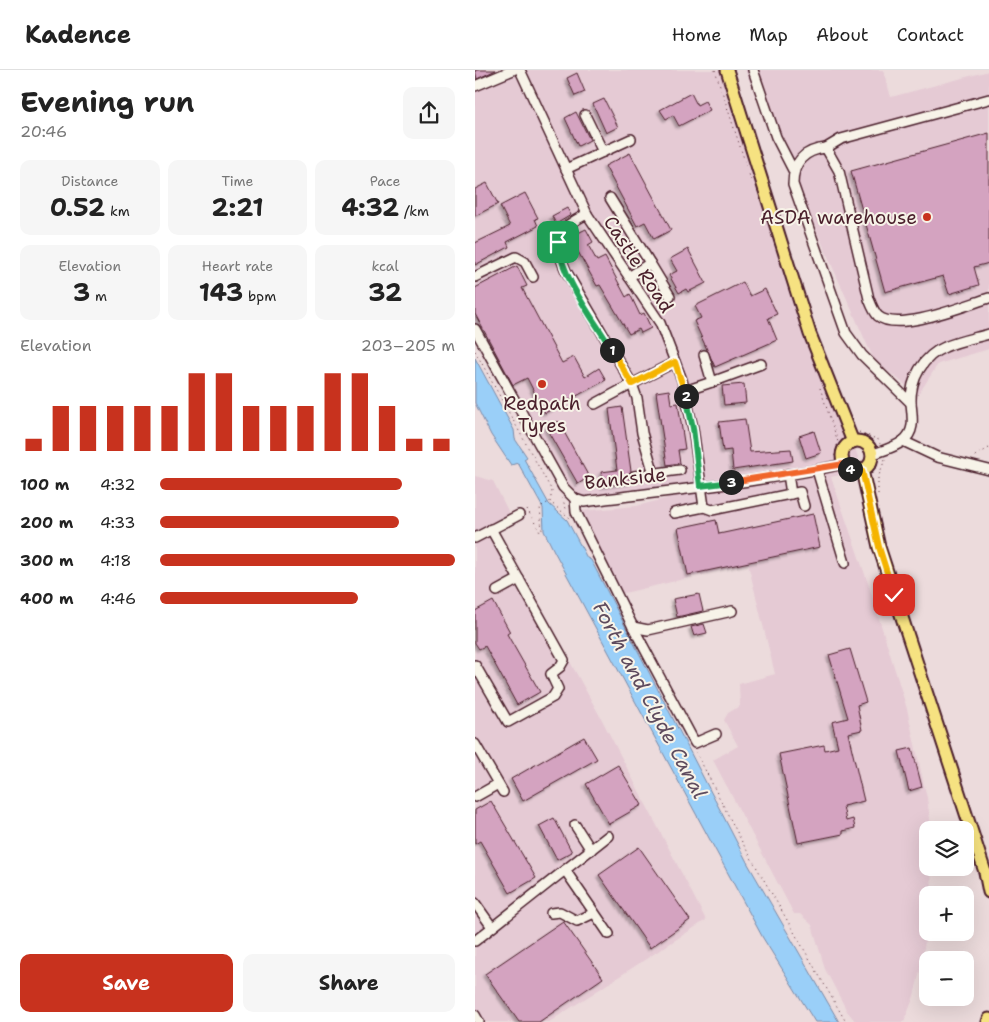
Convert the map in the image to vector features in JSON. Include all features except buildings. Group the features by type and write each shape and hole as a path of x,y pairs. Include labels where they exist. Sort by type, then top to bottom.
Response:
{"main road":[{"path":"727,70 810,334 853,442"},
{"path":"853,442 863,443 867,446 871,455 869,464 862,470 852,470 844,464 842,453 844,448 853,442"},
{"path":"862,470 879,547 985,872 989,892"}],"street":[{"path":"475,86 513,70"},
{"name":"Castle Road","path":"520,70 587,214 660,323 685,391 693,428 704,507"},
{"path":"753,70 776,137 793,170 793,184 846,333 862,355 911,403 914,412 913,423 903,441 871,455"},
{"path":"793,170 802,158 814,150 826,148 841,139 989,98"},
{"path":"585,115 603,152"},
{"path":"566,169 631,139"},
{"path":"826,148 839,171 869,298 877,315 888,321 924,318 989,298"},
{"path":"610,198 670,296"},
{"path":"587,214 566,224 558,242 559,254 565,271 632,384 642,432 654,474"},
{"path":"475,277 516,257 525,262 533,277"},
{"path":"629,277 650,263"},
{"name":"Bankside","path":"475,329 563,487 575,499 584,502 817,470 844,464"},
{"path":"911,403 915,380 921,366 932,355 944,347 989,334"},
{"path":"704,355 712,382"},
{"path":"595,404 675,362"},
{"path":"685,391 761,364"},
{"path":"903,441 937,457 989,470"},
{"path":"634,476 680,470"},
{"path":"817,470 845,563"},
{"path":"788,474 791,494"},
{"path":"674,513 704,507 712,510 800,492 803,506"},
{"path":"575,499 576,512 633,627 695,742 716,734"},
{"path":"475,538 519,515"},
{"path":"475,665 508,722 553,697 557,689 551,674 560,667 564,660 491,529"},
{"path":"497,591 519,579"},
{"path":"633,627 648,630 731,612"},
{"path":"475,744 500,788 475,797"},
{"path":"575,825 591,850"},
{"path":"475,941 608,836"},
{"path":"565,870 609,934"},
{"path":"475,903 492,928"},
{"path":"551,913 560,912 577,921 594,913"},
{"path":"475,1015 479,1022"}],"path":[{"path":"968,464 977,454 989,448"},
{"path":"563,487 560,495 569,517"},
{"path":"519,515 527,509 540,532 542,531 540,507 550,502"}],"shaded area":[{"path":"475,70 727,70 810,334 853,442 862,470 831,477 869,586 907,709 927,798 930,821 919,821 919,876 931,876 932,886 919,886 919,941 925,941 924,951 919,951 919,975 914,996 904,1022 856,1022 847,1011 825,969 812,925 800,914 794,914 713,760 738,746 724,720 728,713 740,706 739,684 775,674 748,564 620,594 582,511 637,506 668,498 667,491 575,499 475,329"},
{"path":"745,70 883,70 891,97 989,71 989,349 938,364 918,395 874,360"},
{"path":"475,476 493,481 512,519 496,528 601,718 706,920 549,1022 479,1022 475,1015"}],"water":[{"name":"Forth and Clyde Canal","path":"475,358 514,430 515,439 527,457 524,459 549,504 567,520 587,558 591,560 748,864 839,1022 815,1022 763,938 554,551 544,531 543,508 518,463 511,465 491,435 475,403"}],"place":[{"name":"ASDA warehouse","path":"927,217"},
{"name":"Redpath Tyres","path":"542,384"}],"route":[{"path":"558,242 559,254 565,271 632,384 675,362 682,380 693,428 700,486 817,470 844,464 852,470 862,470 879,547 894,595"}]}
